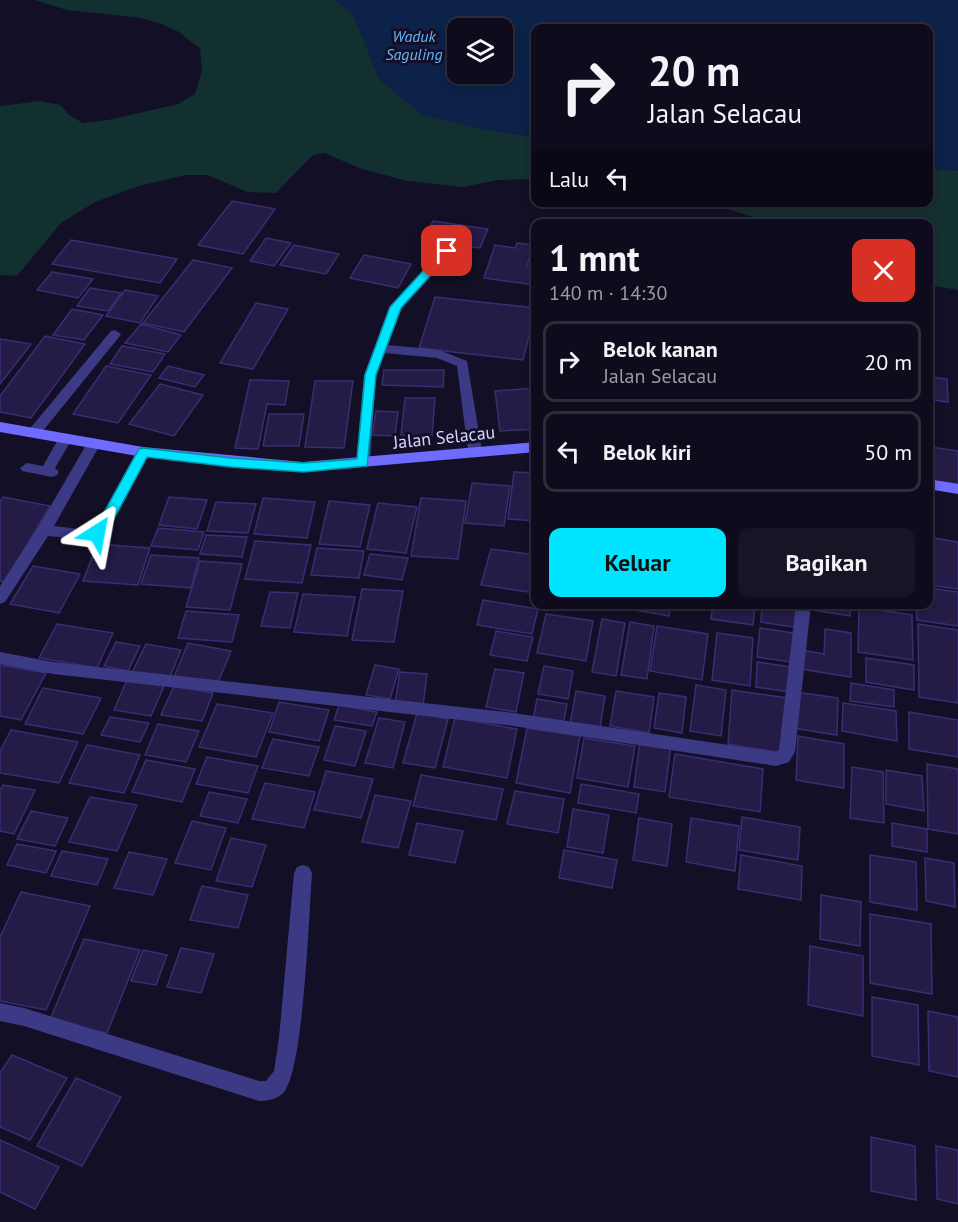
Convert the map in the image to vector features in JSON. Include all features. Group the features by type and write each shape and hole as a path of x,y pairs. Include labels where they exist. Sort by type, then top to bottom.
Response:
{"street":[{"path":"363,463 370,375 396,307 447,251"},
{"path":"33,434 115,334"},
{"path":"380,348 439,354 462,364 475,451"},
{"name":"Jalan Selacau","path":"0,427 143,452 303,467 531,447"},
{"path":"27,468 50,471 65,439"},
{"path":"0,598 44,530 94,444"},
{"path":"44,530 89,535 102,529 143,452"},
{"path":"933,485 958,489"},
{"path":"0,658 53,668 520,720 662,739 776,759 788,752 803,609"},
{"path":"0,1012 24,1017 259,1091 269,1091 277,1085 283,1073 289,1038 303,873"}],"green space":[{"path":"34,0 335,0 353,14 380,80 482,129 531,136 531,179 497,180 464,187 407,181 362,169 324,153 313,155 276,193 247,192 208,175 186,175 139,186 95,202 61,223 17,276 0,275 0,106 40,101 61,105 69,115 83,123 108,120 178,104 195,94 202,71 200,48 177,31 142,18 67,10"},
{"path":"933,169 958,171 958,290 933,286 933,219 760,219 720,207 933,207"}],"water":[{"name":"Waduk Saguling","path":"335,0 958,0 958,171 933,169 933,24 531,24 531,136 482,129 422,115 380,80 353,15"}],"building":[{"path":"232,201 275,209 243,254 198,245"},
{"path":"433,221 488,229 480,248 424,240"},
{"path":"266,238 291,243 274,266 250,261"},
{"path":"71,240 177,259 160,283 52,264"},
{"path":"517,243 531,245 527,266 531,266 531,285 484,278 495,245 515,248"},
{"path":"294,245 339,254 326,274 280,265"},
{"path":"364,255 411,264 398,288 350,278"},
{"path":"193,260 232,268 184,332 143,323"},
{"path":"52,272 93,279 78,298 37,290"},
{"path":"90,288 121,293 108,311 77,306"},
{"path":"125,290 158,296 140,323 106,316"},
{"path":"435,297 531,307 531,328 523,360 419,348"},
{"path":"256,303 288,309 253,369 220,363"},
{"path":"72,309 103,315 84,340 53,335"},
{"path":"141,324 181,335 168,352 125,343"},
{"path":"45,336 85,344 31,418 0,412 0,396"},
{"path":"0,339 31,344 0,384"},
{"path":"122,346 165,354 153,372 110,364"},
{"path":"106,366 151,375 118,423 73,414"},
{"path":"168,366 204,375 195,387 159,378"},
{"path":"384,370 444,370 443,387 382,385"},
{"path":"933,378 947,379 948,402 933,400"},
{"path":"250,380 289,381 285,405 267,404 258,449 235,448"},
{"path":"315,381 353,381 344,448 305,447"},
{"path":"160,384 203,395 174,436 129,424"},
{"path":"531,388 531,429 500,431 495,391"},
{"path":"405,398 435,398 432,436 401,435"},
{"path":"376,411 398,412 395,436 372,435"},
{"path":"269,414 304,414 299,446 263,446"},
{"path":"933,447 958,451 958,484 933,481"},
{"path":"514,472 531,473 531,521 508,519"},
{"path":"472,483 510,486 504,526 465,523"},
{"path":"3,497 50,506 5,582 0,581 0,502"},
{"path":"169,497 207,500 197,529 159,525"},
{"path":"263,498 315,502 307,538 254,534"},
{"path":"421,498 466,501 458,559 411,556"},
{"path":"329,501 370,505 360,547 319,544"},
{"path":"216,502 256,504 248,533 207,531"},
{"path":"378,503 417,507 406,553 367,549"},
{"path":"158,528 204,532 198,550 151,546"},
{"path":"206,535 247,537 242,557 200,554"},
{"path":"933,538 958,542 958,589 933,586"},
{"path":"255,541 311,545 302,583 245,579"},
{"path":"97,544 150,548 138,585 83,581"},
{"path":"317,548 364,551 359,578 311,575"},
{"path":"491,549 531,554 531,592 481,585"},
{"path":"370,554 408,558 402,580 364,575"},
{"path":"151,555 199,558 191,588 141,584"},
{"path":"200,561 242,564 230,610 186,607"},
{"path":"33,566 80,574 59,613 10,604"},
{"path":"362,589 403,591 394,642 352,640"},
{"path":"933,589 958,592 958,626 917,620 916,609 933,609"},
{"path":"270,592 298,593 290,628 261,626"},
{"path":"303,594 355,597 347,636 294,632"},
{"path":"483,600 538,609 532,634 477,625"},
{"path":"628,609 670,609 669,616"},
{"path":"712,609 755,609 753,625 711,619"},
{"path":"762,609 801,609 799,628 761,622"},
{"path":"806,609 851,609 850,616"},
{"path":"859,609 912,615 913,660 858,652"},
{"path":"186,611 239,615 232,642 178,638"},
{"path":"546,614 593,621 586,661 537,653"},
{"path":"602,619 625,623 616,676 592,672"},
{"path":"630,622 654,626 647,679 621,675"},
{"path":"57,624 113,633 97,668 39,658"},
{"path":"918,624 958,630 958,703 919,697"},
{"path":"657,626 708,634 702,680 650,671"},
{"path":"760,628 799,634 797,663 757,657"},
{"path":"825,629 851,633 851,677 801,669 801,650 824,654"},
{"path":"496,631 533,637 527,661 490,655"},
{"path":"717,633 753,638 750,686 712,680"},
{"path":"116,642 140,646 128,671 104,666"},
{"path":"188,643 231,651 217,685 174,677"},
{"path":"146,644 181,650 169,679 132,673"},
{"path":"866,658 914,665 914,690 866,682"},
{"path":"757,662 791,667 790,692 756,687"},
{"path":"0,665 46,673 21,720 0,716"},
{"path":"375,665 399,669 390,699 366,695"},
{"path":"544,666 573,671 568,699 538,694"},
{"path":"495,669 524,673 516,712 486,707"},
{"path":"400,672 427,674 423,706 395,704"},
{"path":"127,680 164,686 151,716 114,710"},
{"path":"851,683 894,690 894,707 850,701"},
{"path":"696,685 726,690 721,736 690,731"},
{"path":"174,686 213,693 202,721 161,715"},
{"path":"43,688 101,698 83,734 25,724"},
{"path":"732,690 787,698 783,753 728,744"},
{"path":"576,691 605,696 600,728 570,724"},
{"path":"616,691 654,697 649,733 610,726"},
{"path":"795,692 838,698 837,735 793,728"},
{"path":"659,693 686,697 682,733 654,728"},
{"path":"537,699 567,704 563,725 533,720"},
{"path":"279,702 329,710 319,741 269,732"},
{"path":"843,703 896,711 897,741 842,731"},
{"path":"217,704 273,713 256,757 199,747"},
{"path":"339,705 377,712 372,726 334,720"},
{"path":"909,712 958,720 958,757 909,749"},
{"path":"417,713 448,719 435,768 403,763"},
{"path":"110,717 149,723 140,742 101,735"},
{"path":"379,718 405,722 393,768 365,763"},
{"path":"455,718 517,729 507,778 443,767"},
{"path":"158,724 199,731 186,762 145,755"},
{"path":"335,726 366,731 355,766 324,760"},
{"path":"527,728 580,736 570,793 516,783"},
{"path":"11,730 78,742 59,783 0,773 0,751"},
{"path":"798,736 844,744 844,788 796,780"},
{"path":"584,738 635,746 628,787 577,778"},
{"path":"273,739 319,747 309,776 262,768"},
{"path":"640,740 671,745 665,792 634,787"},
{"path":"87,745 140,755 124,793 69,783"},
{"path":"675,754 763,769 760,812 669,797"},
{"path":"207,757 258,766 248,793 196,784"},
{"path":"146,760 195,769 182,802 132,792"},
{"path":"927,764 958,769 958,834 928,829"},
{"path":"852,767 883,772 884,823 850,818"},
{"path":"886,770 922,776 924,811 886,804"},
{"path":"326,771 373,779 361,818 314,810"},
{"path":"421,775 503,789 496,820 413,806"},
{"path":"265,783 315,792 304,828 252,819"},
{"path":"581,784 639,794 636,813 578,803"},
{"path":"3,785 35,790 14,834 0,831 0,791"},
{"path":"515,791 564,799 558,833 507,824"},
{"path":"209,792 247,799 238,823 200,816"},
{"path":"375,795 411,801 398,848 362,842"},
{"path":"90,797 137,805 117,851 69,842"},
{"path":"573,809 609,815 603,853 567,847"},
{"path":"31,811 68,818 55,846 17,839"},
{"path":"742,817 800,827 798,860 739,850"},
{"path":"639,818 672,824 667,866 633,860"},
{"path":"691,818 739,826 735,871 686,862"},
{"path":"192,821 226,828 211,870 175,863"},
{"path":"417,823 463,831 455,863 409,855"},
{"path":"892,823 927,829 927,852 892,846"},
{"path":"231,838 266,845 252,887 216,881"},
{"path":"17,844 56,851 46,873 7,865"},
{"path":"564,850 617,860 612,888 559,878"},
{"path":"62,851 108,859 97,885 51,876"},
{"path":"129,852 167,859 153,895 114,888"},
{"path":"741,855 802,866 801,900 738,889"},
{"path":"870,855 916,862 917,910 870,902"},
{"path":"925,858 954,863 955,907 926,901"},
{"path":"202,886 248,895 238,928 190,920"},
{"path":"21,892 90,906 46,1010 0,1001 0,937"},
{"path":"821,895 861,902 860,946 820,939"},
{"path":"870,914 931,924 932,994 870,983"},
{"path":"84,939 140,950 107,1033 49,1022"},
{"path":"810,946 863,956 863,1016 808,1005"},
{"path":"181,948 214,954 201,993 167,987"},
{"path":"143,950 167,955 156,985 131,981"},
{"path":"872,997 918,1005 919,1065 872,1056"},
{"path":"928,1011 958,1017 958,1077 929,1071"},
{"path":"12,1055 67,1078 30,1140 0,1127 0,1073"},
{"path":"76,1078 121,1097 82,1166 37,1146"},
{"path":"871,1137 915,1146 916,1200 871,1191"},
{"path":"0,1140 59,1167 35,1209 0,1192"},
{"path":"936,1146 958,1150 958,1204 937,1199"}],"route":[{"path":"97,533 102,529 143,452 303,467 363,463 370,375 396,307 447,251"}]}
